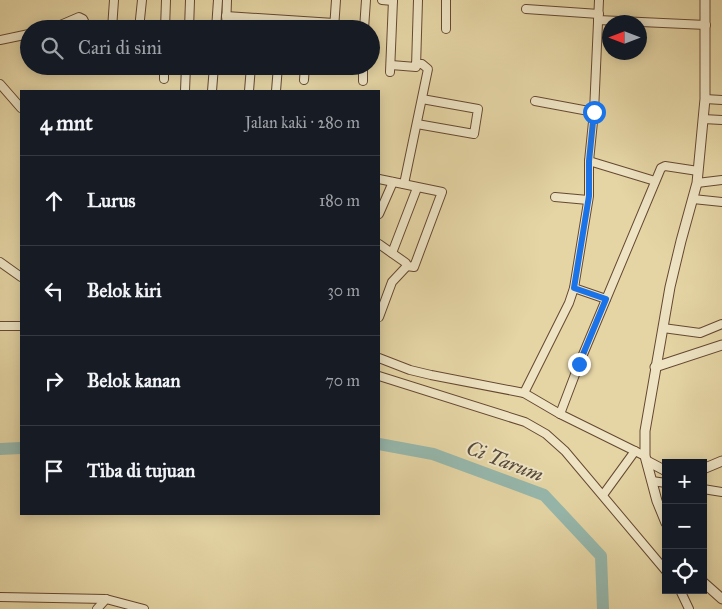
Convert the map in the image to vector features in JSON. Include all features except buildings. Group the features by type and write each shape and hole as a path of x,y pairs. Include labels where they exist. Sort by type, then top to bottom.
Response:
{"street":[{"path":"113,20 114,0"},
{"path":"140,20 142,0"},
{"path":"165,20 166,0"},
{"path":"189,20 190,0"},
{"path":"217,20 218,0"},
{"path":"226,0 226,20"},
{"path":"334,20 336,0"},
{"path":"365,20 366,0"},
{"path":"382,0 393,1 390,69 416,67 418,0"},
{"path":"446,0 446,29"},
{"path":"524,392 569,303 574,288 588,200 599,0"},
{"path":"662,511 646,458 645,431 670,286 697,183 705,99 705,0"},
{"path":"526,9 598,17 706,25"},
{"path":"226,16 269,20"},
{"path":"72,20 79,17 84,20"},
{"path":"0,40 20,36"},
{"path":"404,184 428,69 422,64 416,64"},
{"path":"185,90 186,75"},
{"path":"212,90 213,75"},
{"path":"249,90 250,75"},
{"path":"276,90 277,75"},
{"path":"304,75 304,80"},
{"path":"363,75 363,81"},
{"path":"0,84 20,107"},
{"path":"417,124 474,134 478,109 422,99"},
{"path":"705,99 722,100"},
{"path":"535,101 594,112"},
{"path":"703,119 722,120"},
{"path":"589,161 655,181"},
{"path":"560,414 655,181 663,166 698,171"},
{"path":"380,178 442,192 414,267 407,266 406,263 380,245"},
{"path":"697,183 722,180"},
{"path":"380,212 393,182"},
{"path":"392,253 417,188"},
{"path":"555,197 588,200"},
{"path":"693,199 722,202"},
{"path":"0,262 20,276"},
{"path":"380,314 392,282 407,266"},
{"path":"574,288 606,299"},
{"path":"663,328 700,333 722,324"},
{"path":"0,326 20,326"},
{"path":"655,367 722,345"},
{"path":"380,358 410,370 431,375 524,392 560,414 636,451 662,469"},
{"path":"380,376 534,426 565,451 662,566"},
{"path":"603,495 636,451"},
{"path":"707,468 722,461"},
{"path":"652,480 662,482"},
{"path":"707,490 722,492"},
{"path":"707,586 722,599"},
{"path":"682,594 689,609"},
{"path":"0,597 106,599 144,609"},
{"path":"97,609 106,599"}],"waterway":[{"name":"Ci Tarum","path":"380,444 433,454 544,495 601,556 603,609"},
{"name":"Ci Tarum","path":"0,449 20,448"}],"route":[{"path":"579,364 606,299 574,288 589,196 589,161 594,112"}]}
